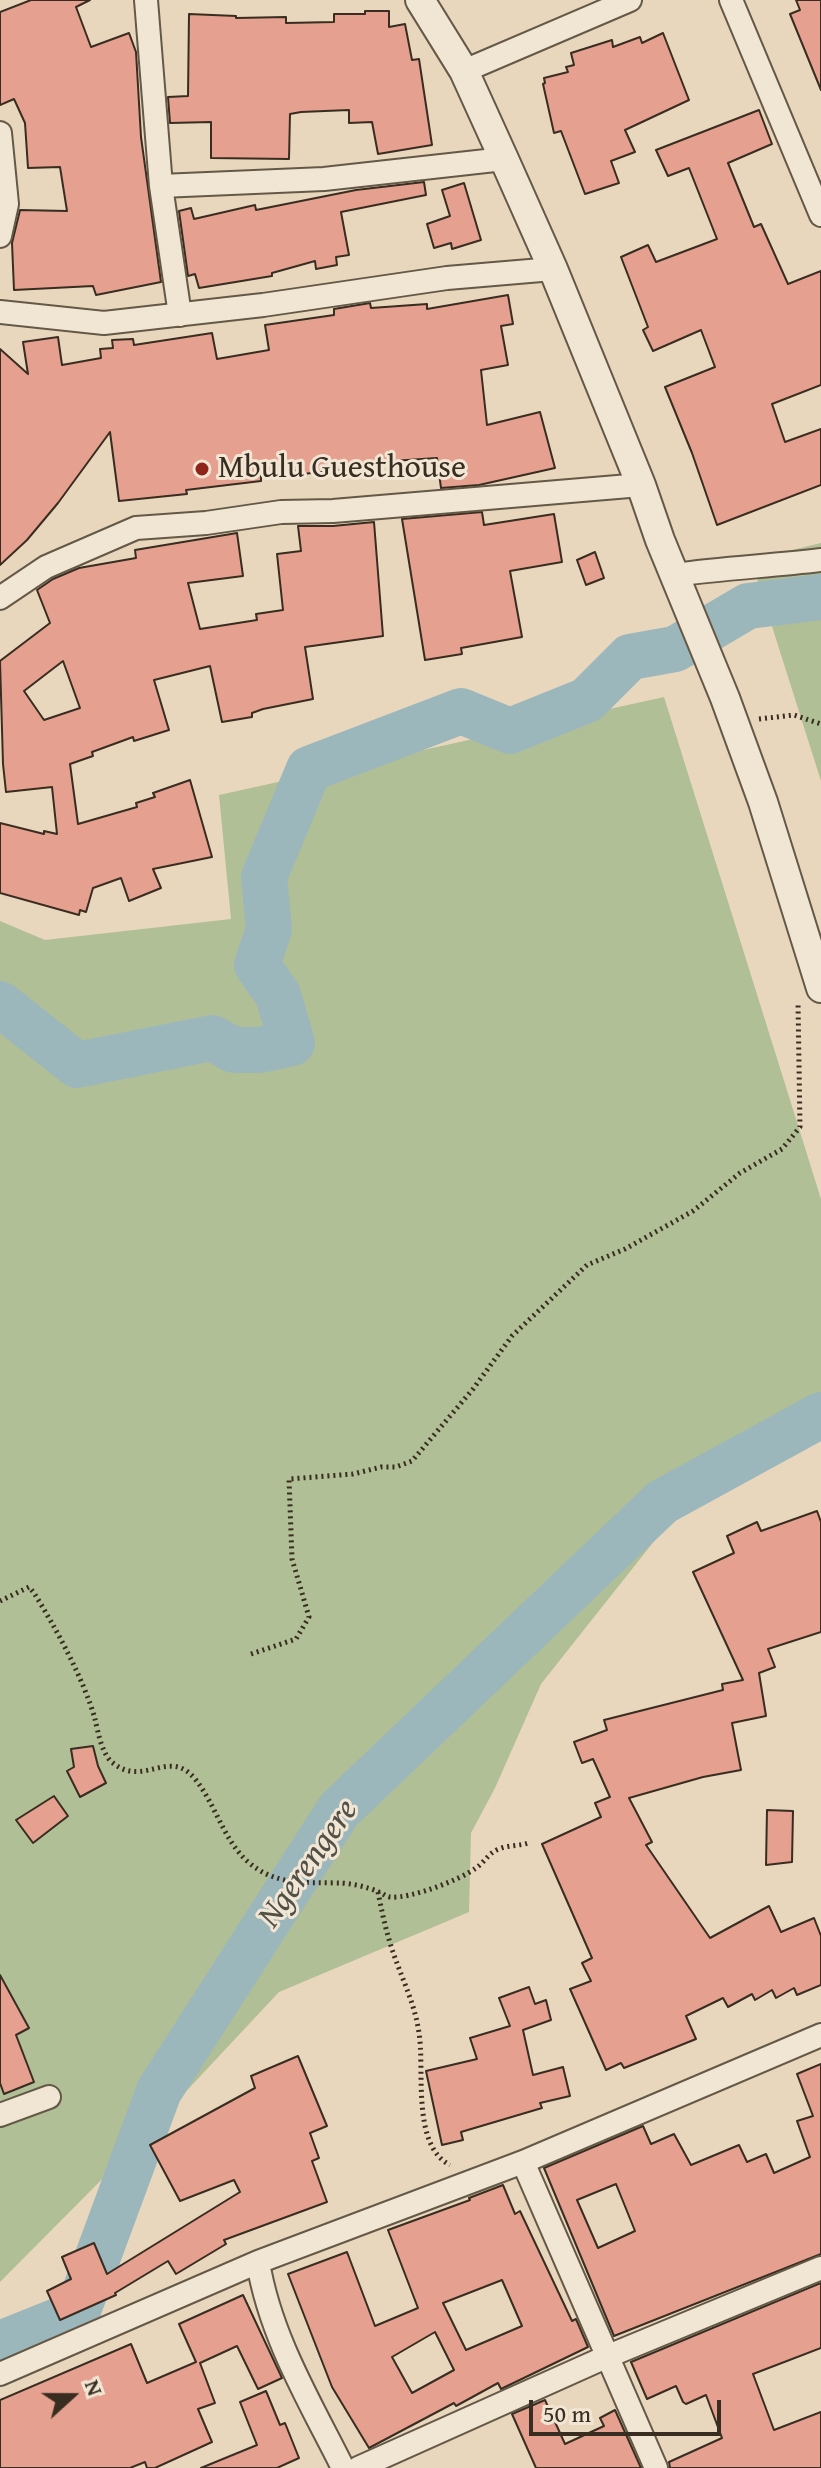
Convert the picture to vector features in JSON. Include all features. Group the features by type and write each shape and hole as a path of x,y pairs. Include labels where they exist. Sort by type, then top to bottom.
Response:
{"street":[{"path":"146,0 161,186 180,315"},
{"path":"420,0 464,71 553,269 725,698 763,802 809,989"},
{"path":"464,71 630,0"},
{"path":"731,0 821,215"},
{"path":"0,133 7,204 0,236"},
{"path":"161,186 324,179 504,159"},
{"path":"0,312 104,323 263,305 447,278 553,269"},
{"path":"0,598 46,567 136,528 206,523 281,512 333,511 641,485"},
{"path":"674,575 821,560"},
{"path":"0,2374 258,2262 523,2162 821,2035"},
{"path":"0,2115 49,2097"},
{"path":"523,2162 656,2468"},
{"path":"258,2262 263,2296 286,2353 343,2468"},
{"path":"358,2468 606,2357 821,2268"}],"path":[{"path":"735,725 794,715 821,724"},
{"path":"251,1654 296,1639 309,1617 292,1559 289,1479 353,1474 381,1467 396,1467 412,1461 473,1389 512,1336 587,1265 625,1249 693,1211 740,1173 782,1149 800,1127 809,989"},
{"path":"0,1601 29,1587 34,1593 92,1709 109,1761 127,1773 169,1765 181,1766 194,1777 245,1859 259,1870 292,1883 342,1883 377,1891 388,1897 425,1890 477,1868 488,1855 501,1848 528,1843"},
{"path":"377,1891 393,1952 415,2010 420,2036 420,2092 429,2138 438,2157 448,2165 463,2168"}],"green space":[{"path":"821,543 821,781 751,560"},
{"path":"664,697 821,1199 821,1394 701,1482 541,1684 495,1788 471,1833 469,1912 279,1992 134,2147 0,2282 0,921 45,940 231,919 219,795"}],"building":[{"path":"31,0 90,0 76,7 91,47 129,33 136,52 141,137 161,282 96,295 93,286 14,290 12,243 20,210 67,211 60,167 28,168 25,123 14,99 0,105 0,12"},
{"path":"796,0 821,0 821,90 790,14 800,10"},
{"path":"365,11 389,11 389,27 405,24 412,60 419,59 432,145 378,154 372,122 349,123 349,110 301,112 290,114 289,159 211,158 211,122 170,123 168,97 188,96 189,14 236,18 286,17 286,23 334,22 334,14 365,14"},
{"path":"663,33 689,100 625,130 635,152 611,161 619,183 585,194 561,131 554,133 544,78 568,72 566,67 574,65 571,53 612,40 613,47 640,37 642,43"},
{"path":"759,110 772,144 728,163 754,227 761,224 788,284 821,271 821,385 772,404 785,442 821,429 821,485 717,525 665,387 715,367 701,330 653,351 643,330 648,327 621,257 648,245 656,262 717,239 689,168 668,176 656,150"},
{"path":"424,182 426,195 341,212 349,255 336,257 337,265 316,269 315,261 272,273 272,276 199,288 195,274 188,276 179,211 191,208 194,219 255,205 256,210 356,190"},
{"path":"464,183 481,240 452,249 451,243 434,248 427,224 450,216 442,190"},
{"path":"508,295 513,324 501,326 508,365 481,370 487,425 540,412 555,468 479,485 441,488 437,458 392,461 392,464 303,474 303,470 261,475 261,481 186,490 187,494 119,501 110,432 58,503 27,540 0,565 0,349 28,374 23,342 58,337 62,365 101,358 100,349 113,348 112,340 133,339 134,345 212,333 217,359 269,350 265,325 334,315 334,309 370,303 371,308 427,304 427,309"},
{"path":"482,512 484,525 554,514 562,562 510,571 522,637 461,648 462,654 425,660 402,519"},
{"path":"374,522 383,636 305,647 313,699 263,709 252,713 252,717 222,722 210,666 154,680 169,730 134,741 133,737 70,764 78,824 137,807 136,803 155,797 153,793 190,780 212,857 153,869 161,888 129,901 121,878 93,888 86,912 80,910 79,915 0,893 0,823 44,834 44,831 57,834 52,787 6,792 3,764 0,661 50,623 37,590 79,568 136,558 135,550 237,533 243,576 188,583 200,629 257,620 256,614 283,610 277,554 301,551 298,526","holes":["63,661 80,708 44,720 24,691"]},
{"path":"595,552 604,578 586,585 577,560"},
{"path":"817,1511 821,1522 821,1632 768,1649 775,1667 759,1673 766,1716 732,1723 741,1770 703,1777 629,1798 652,1842 646,1845 710,1938 769,1906 781,1932 814,1918 821,1936 821,1985 797,1995 794,1988 776,1998 772,1990 755,2000 752,1994 728,2007 723,1998 686,2016 696,2039 624,2068 621,2063 606,2070 570,1989 591,1981 582,1963 592,1958 542,1844 601,1817 595,1803 610,1797 593,1759 582,1763 574,1742 607,1730 604,1720 723,1690 722,1684 743,1680 693,1572 734,1553 727,1536 757,1522 761,1531"},
{"path":"93,1746 106,1783 80,1797 67,1771 74,1767 71,1749"},
{"path":"54,1796 68,1816 33,1843 16,1820"},
{"path":"767,1810 793,1811 792,1862 766,1865"},
{"path":"0,1975 29,2028 16,2035 34,2082 4,2094 0,2083"},
{"path":"529,1987 535,2004 546,2000 551,2020 523,2030 533,2075 563,2067 570,2096 540,2103 542,2108 461,2132 463,2140 442,2145 426,2071 477,2059 470,2038 510,2026 499,1998"},
{"path":"298,2056 327,2126 310,2133 319,2158 312,2161 327,2202 224,2240 226,2244 176,2274 168,2261 116,2295 60,2320 47,2291 71,2279 62,2257 94,2243 107,2274 240,2192 234,2180 180,2201 150,2145 255,2088 251,2076"},
{"path":"821,2064 821,2254 614,2336 544,2168 643,2126 651,2144 674,2134 691,2165 739,2145 747,2162 766,2154 774,2173 810,2157 797,2121 813,2116 797,2074","holes":["616,2184 635,2231 598,2248 577,2200"]},
{"path":"503,2185 515,2214 520,2211 572,2321 576,2319 588,2347 501,2389 498,2383 456,2406 454,2403 369,2448 332,2387 288,2274 347,2252 375,2326 418,2308 388,2230","holes":["502,2280 522,2326 466,2350 443,2303","435,2332 454,2370 412,2393 392,2357"]},
{"path":"821,2283 821,2348 753,2374 774,2430 821,2412 821,2468 670,2468 669,2462 722,2438 706,2395 686,2404 676,2386 647,2399 631,2362"},
{"path":"243,2295 282,2378 258,2389 237,2346 200,2363 215,2403 198,2409 212,2442 155,2468 147,2468 145,2462 130,2468 0,2468 0,2400 131,2344 147,2383 196,2362 179,2324"},
{"path":"266,2391 280,2425 285,2423 299,2458 277,2468 201,2468 257,2445 240,2402"},
{"path":"545,2400 565,2444 604,2426 600,2418 615,2410 641,2468 536,2468 512,2414"}],"waterway":[{"path":"0,1004 77,1065 212,1038 234,1050 260,1050 292,1043 278,995 257,965 269,929 264,877 309,769 461,711 510,731 587,700 630,657 675,649 748,606 821,597"},
{"name":"Ngerengere","path":"0,2344 77,2313 159,2091 339,1810 662,1502 821,1415"}],"place":[{"name":"Mbulu Guesthouse","path":"202,469"}]}
